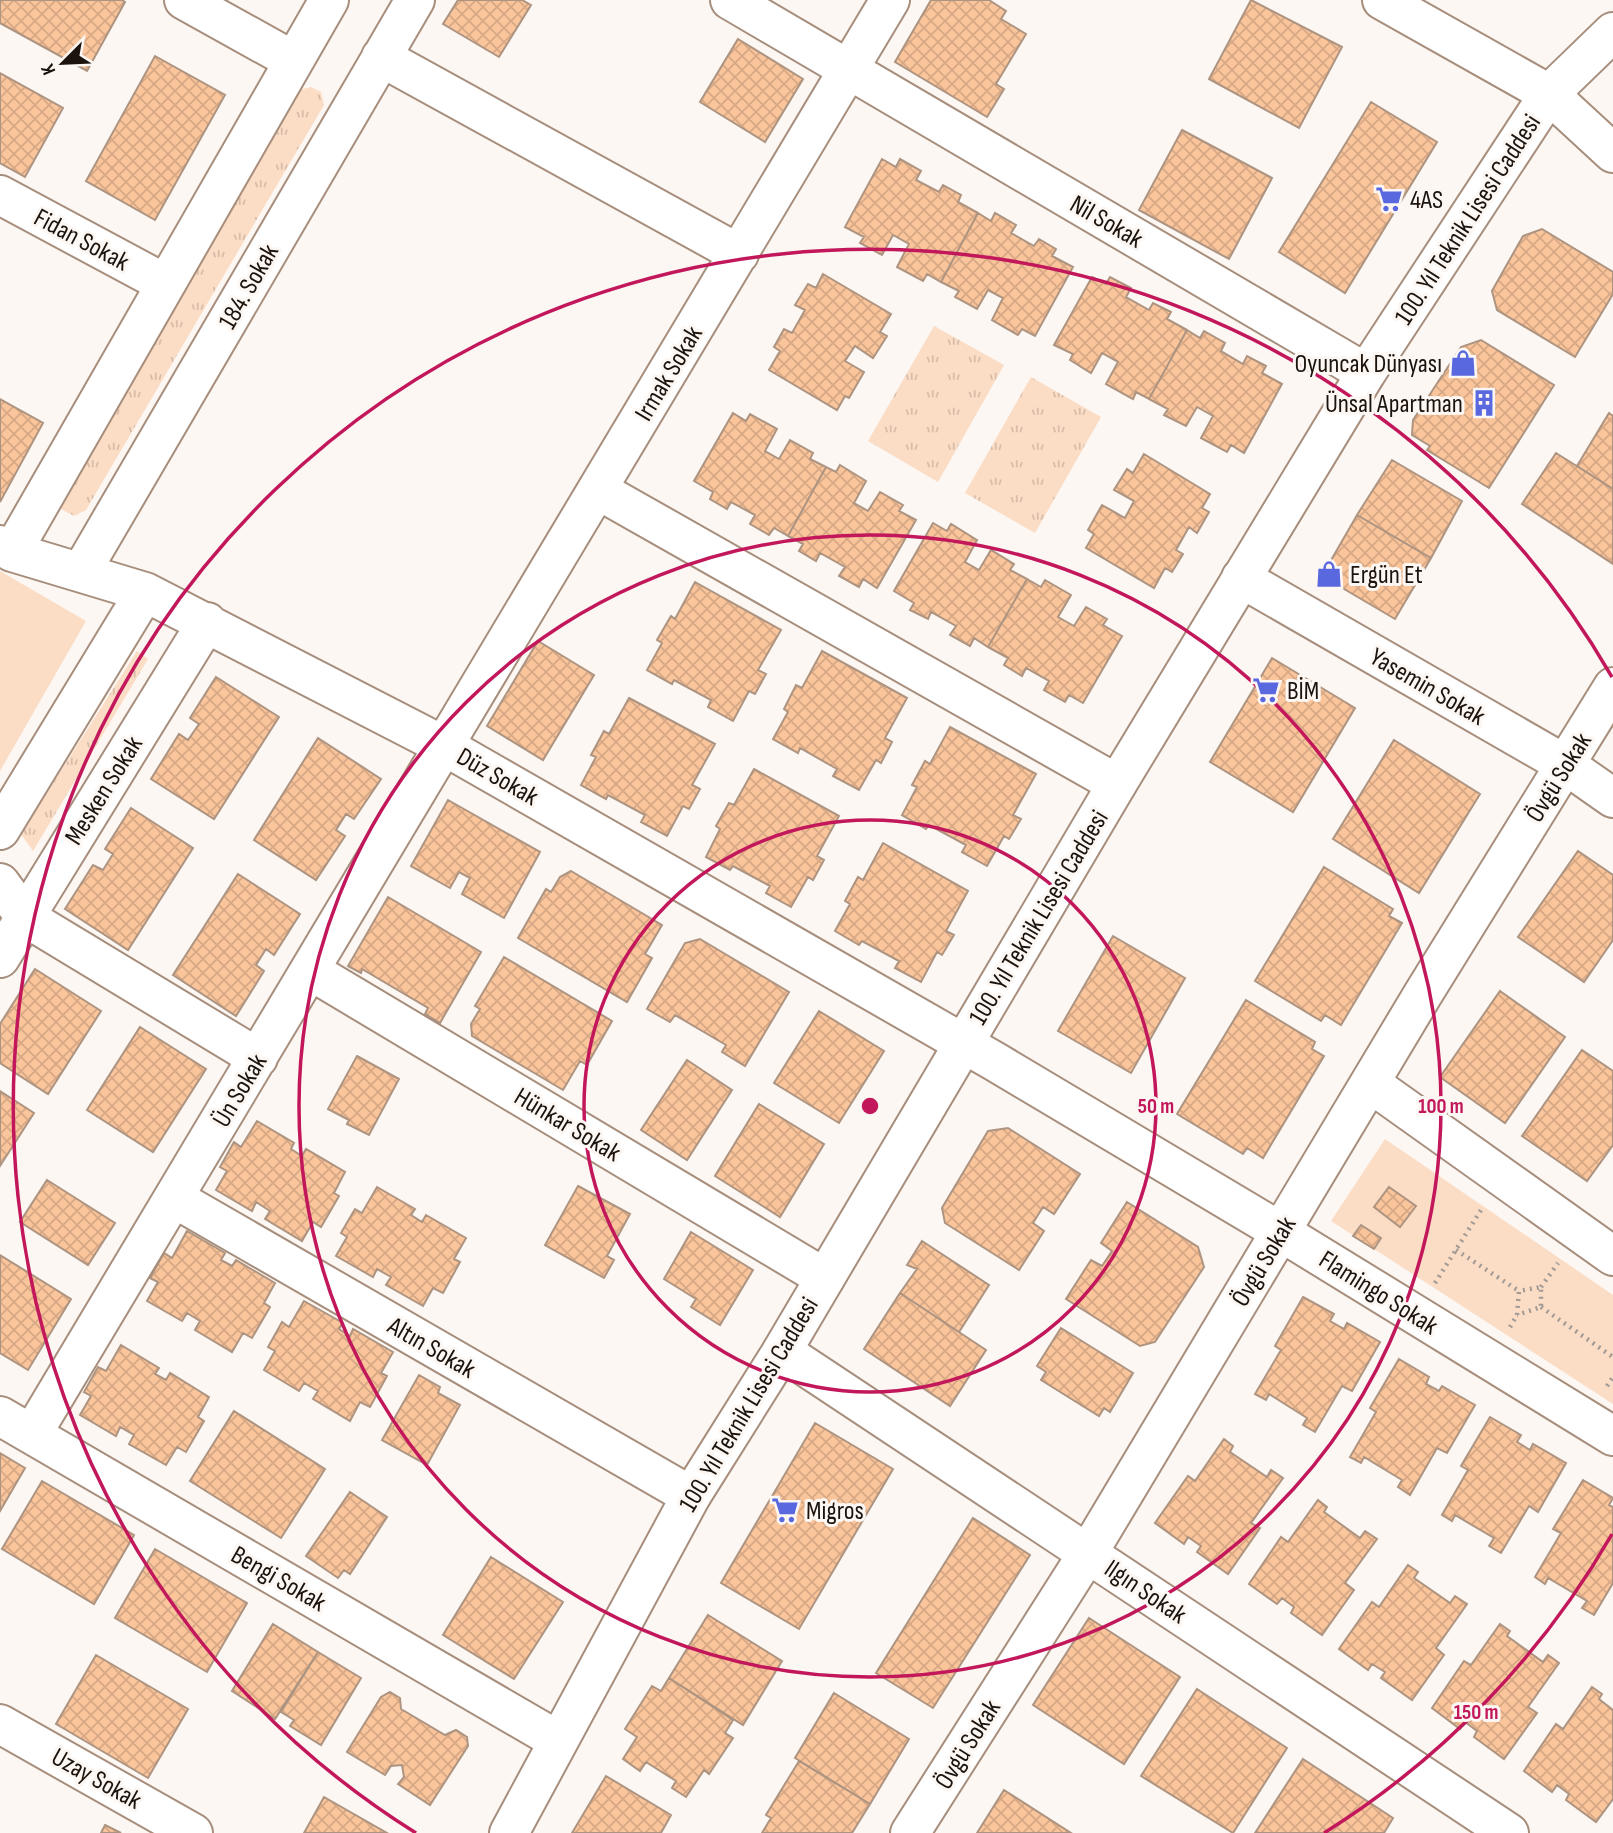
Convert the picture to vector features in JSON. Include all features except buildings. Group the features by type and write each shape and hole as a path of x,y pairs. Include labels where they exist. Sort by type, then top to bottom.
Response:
{"street":[{"path":"184,0 294,61"},
{"path":"6,549 329,0"},
{"name":"184. Sokak","path":"81,572 415,0"},
{"name":"Nil Sokak","path":"730,0 1366,373"},
{"name":"Irmak Sokak","path":"446,747 890,0"},
{"path":"1382,0 1549,94 1613,153"},
{"name":"100. Yıl Teknik Lisesi Caddesi","path":"509,1833 691,1496 782,1351 1117,784 1366,373 1549,94 1613,32"},
{"path":"382,57 738,254"},
{"name":"Fidan Sokak","path":"0,195 164,283"},
{"path":"598,490 1117,784"},
{"name":"Düz Sokak","path":"6,549 145,592 207,622 446,747 963,1043"},
{"name":"Yasemin Sokak","path":"1241,578 1566,765 1613,798"},
{"path":"0,830 145,592"},
{"name":"Mesken Sokak","path":"0,958 207,622"},
{"name":"Övgü Sokak","path":"910,1833 1088,1553 1370,1083 1613,687"},
{"name":"Ün Sokak","path":"16,1425 174,1198 446,747"},
{"path":"0,883 25,917 258,1058"},
{"name":"Hünkar Sokak","path":"311,971 825,1278"},
{"name":"Flamingo Sokak","path":"963,1043 1281,1232 1613,1436"},
{"path":"1370,1083 1613,1255"},
{"name":"Altın Sokak","path":"174,1198 691,1496"},
{"name":"Ilgın Sokak","path":"782,1351 1509,1833"},
{"name":"Bengi Sokak","path":"16,1425 557,1740"},
{"name":"Uzay Sokak","path":"2,1731 193,1833"}],"path":[{"path":"1415,1314 1483,1207"},
{"path":"1456,1250 1519,1291 1541,1287"},
{"path":"1541,1307 1541,1287 1560,1259"},
{"path":"1519,1291 1517,1315 1541,1307"},
{"path":"1541,1307 1613,1357"}],"green space":[{"path":"311,87 321,92 324,105 86,510 74,516 61,509 60,495 299,90"},
{"path":"934,326 1004,365 938,482 868,441"},
{"path":"1031,377 1101,417 1035,533 965,493"},
{"path":"0,571 86,621 0,771"},
{"path":"137,651 148,659 33,851 21,834"},
{"path":"1385,1139 1613,1295 1613,1404 1331,1221"}],"place":[{"name":"4AS","path":"1389,199"},
{"name":"Oyuncak Dünyası","path":"1463,363"},
{"name":"Ünsal Apartman","path":"1484,403"},
{"name":"Ergün Et","path":"1329,574"},
{"name":"BİM","path":"1266,690"},
{"name":"Migros","path":"785,1510"}]}
